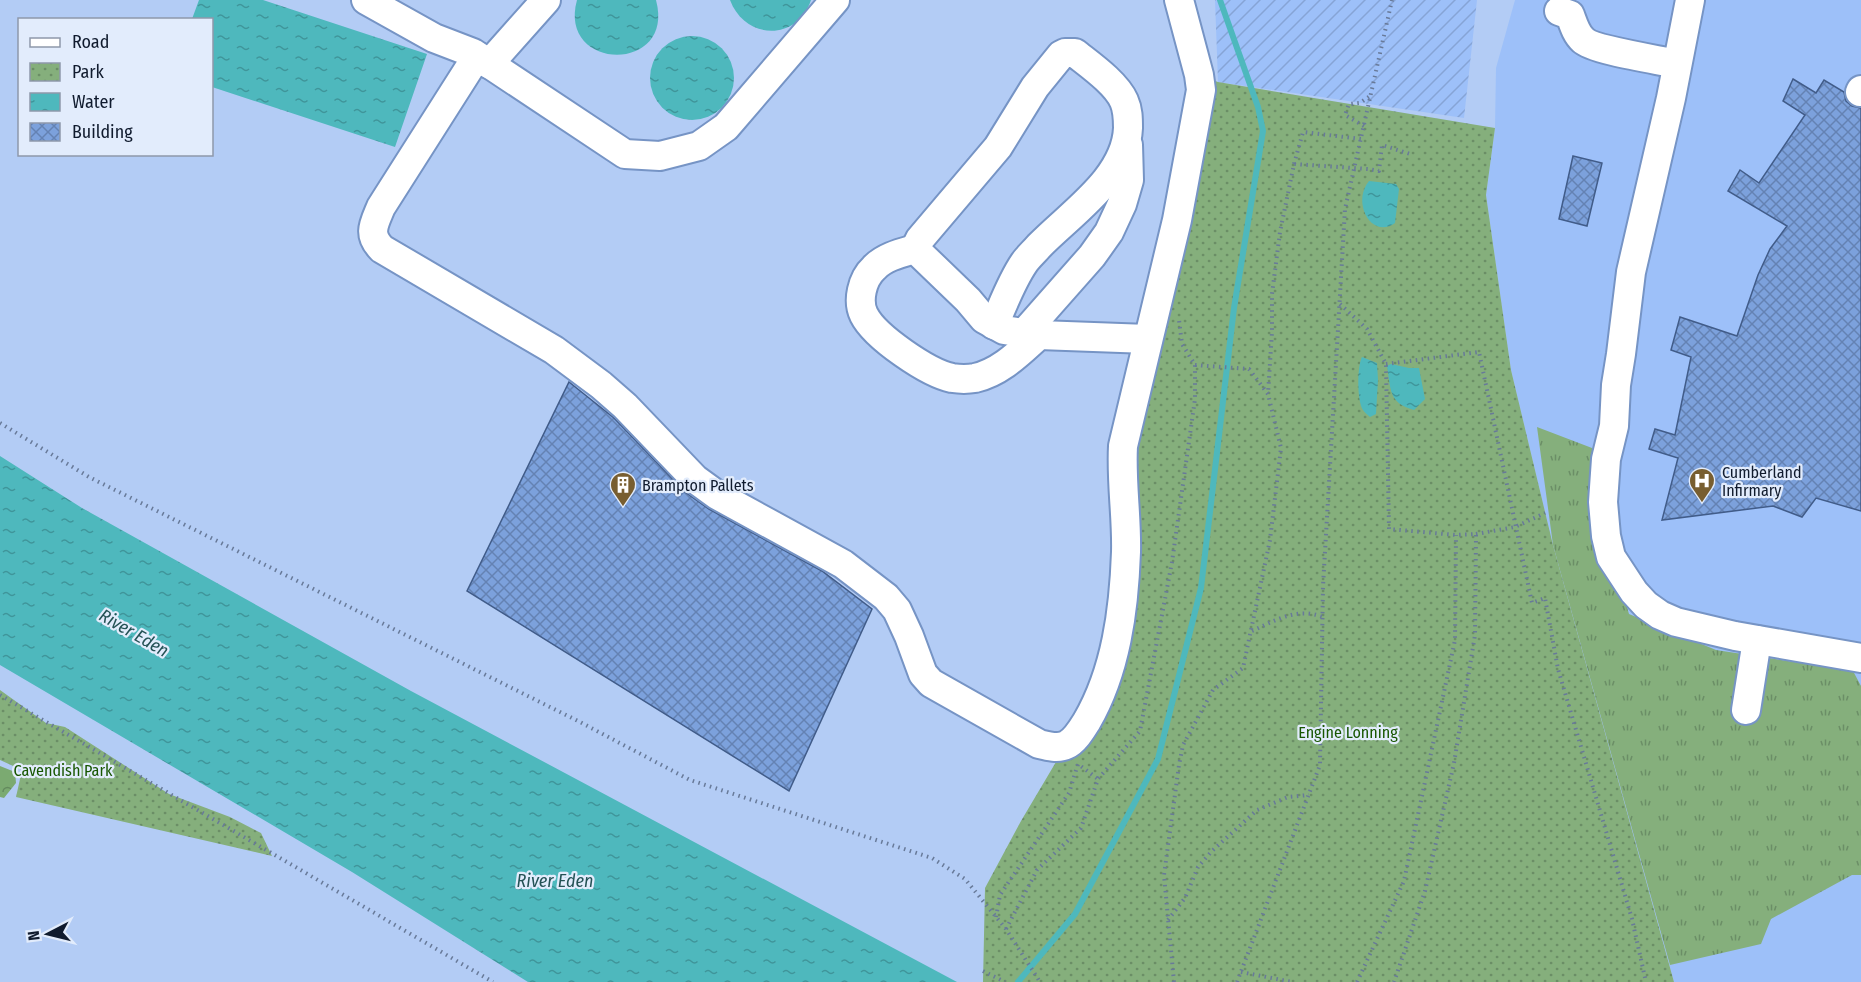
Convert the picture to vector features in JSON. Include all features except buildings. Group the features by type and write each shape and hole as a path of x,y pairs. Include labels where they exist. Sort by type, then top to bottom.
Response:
{"street":[{"path":"366,0 434,38 483,60 625,154 660,156 699,146 726,127 835,0"},
{"path":"546,0 483,60 381,207 372,236 376,243 382,249 554,350 625,406 695,480 717,495 843,564 886,597 897,610 923,674 931,683 1039,744 1053,747 1066,745 1081,732 1095,707 1107,676 1119,629 1126,551 1123,446 1177,220 1201,90 1179,0"},
{"path":"1690,0 1631,272 1616,385 1614,426 1606,459 1603,502 1605,536 1611,557 1634,592 1660,615 1676,622 1757,640 1861,658"},
{"path":"1559,11 1570,15 1583,41 1604,49 1677,64"},
{"path":"1075,52 1124,99 1128,112 1129,180 1122,204 1108,232 1092,256 1032,334 1003,365 992,373 973,378 952,378 931,369 910,358 879,334 864,314 861,298 863,284 873,268 886,259 915,249 920,239 999,147 1035,87 1065,53 1075,52"},
{"path":"994,326 1024,262 1101,187 1122,157 1127,136"},
{"path":"915,249 968,300 984,319 1004,330 1032,334 1148,339"},
{"path":"1746,710 1757,640"}],"path":[{"path":"1237,982 1320,765 1323,617 1345,209 1392,0"},
{"path":"1364,126 1345,115 1349,104 1360,103 1371,95"},
{"path":"1174,982 1164,874 1183,746 1212,690 1243,668 1270,540 1281,448 1268,394 1272,294 1280,232 1294,164 1303,132 1361,139"},
{"path":"1294,164 1379,171 1382,145 1410,154"},
{"path":"1340,304 1367,329 1386,364 1389,529 1456,535 1476,534 1515,527 1545,513"},
{"path":"1386,364 1479,352 1532,603 1545,598 1558,669 1632,919 1646,982"},
{"path":"1195,365 1249,369 1268,394"},
{"path":"0,423 89,477 578,721 690,780 932,858 965,879 1006,929 1040,982"},
{"path":"1394,982 1425,891 1454,763 1475,635 1476,534"},
{"path":"1357,982 1404,881 1455,640 1456,535"},
{"path":"1252,631 1288,615 1307,612 1323,617"},
{"path":"0,695 493,982"},
{"path":"996,917 1000,895 1069,793 1078,764 1098,779"},
{"path":"1168,921 1185,898 1198,867 1257,810 1287,797 1309,795"},
{"path":"983,971 1005,982"},
{"path":"1241,972 1292,982"}],"shaded area":[{"path":"1215,0 1477,0 1464,118 1218,82"},
{"name":"Cumberland Infirmary","path":"1515,0 1861,0 1861,982 1674,982 1553,545 1511,370 1486,195 1495,128 1496,68"}],"green space":[{"name":"Engine Lonning","path":"1199,75 1218,82 1495,128 1486,195 1511,370 1553,545 1674,982 983,982 985,888 1021,821 1107,676 1122,473"},
{"path":"1537,427 1592,448 1606,536 1629,614 1716,650 1853,671 1861,686 1861,875 1852,875 1771,919 1761,944 1670,965 1553,545"},
{"name":"Cavendish Park","path":"0,690 46,723 65,727 169,794 230,817 261,833 272,856 16,797 22,770 0,760"},
{"path":"0,766 15,772 16,783 4,798 0,797"}],"water":[{"path":"199,0 263,0 427,54 395,147 213,87 213,18 192,18"},
{"path":"577,0 656,0 658,24 649,41 635,52 616,55 598,51 584,41 575,24"},
{"path":"730,0 811,0 804,14 795,23 783,29 771,31 759,29 747,23 737,13"},
{"path":"692,36 708,39 722,48 731,62 734,78 731,94 722,108 708,117 692,120 676,117 662,108 653,94 650,78 653,62 662,48 676,39"},
{"path":"1369,181 1396,184 1399,189 1395,223 1387,227 1379,227 1372,223 1363,208 1364,190"},
{"path":"1362,357 1377,363 1376,414 1370,417 1361,406 1359,392"},
{"path":"1391,364 1419,368 1425,399 1414,410 1399,403 1392,394 1387,366"},
{"name":"River Eden","path":"0,456 82,508 411,691 957,982 528,982 352,872 0,665"}],"waterway":[{"path":"1018,982 1075,914 1158,759 1201,588 1234,308 1263,131 1258,107 1220,0"}],"place":[{"name":"Cumberland Infirmary","path":"1702,504"},
{"name":"Brampton Pallets","path":"623,508"}]}
